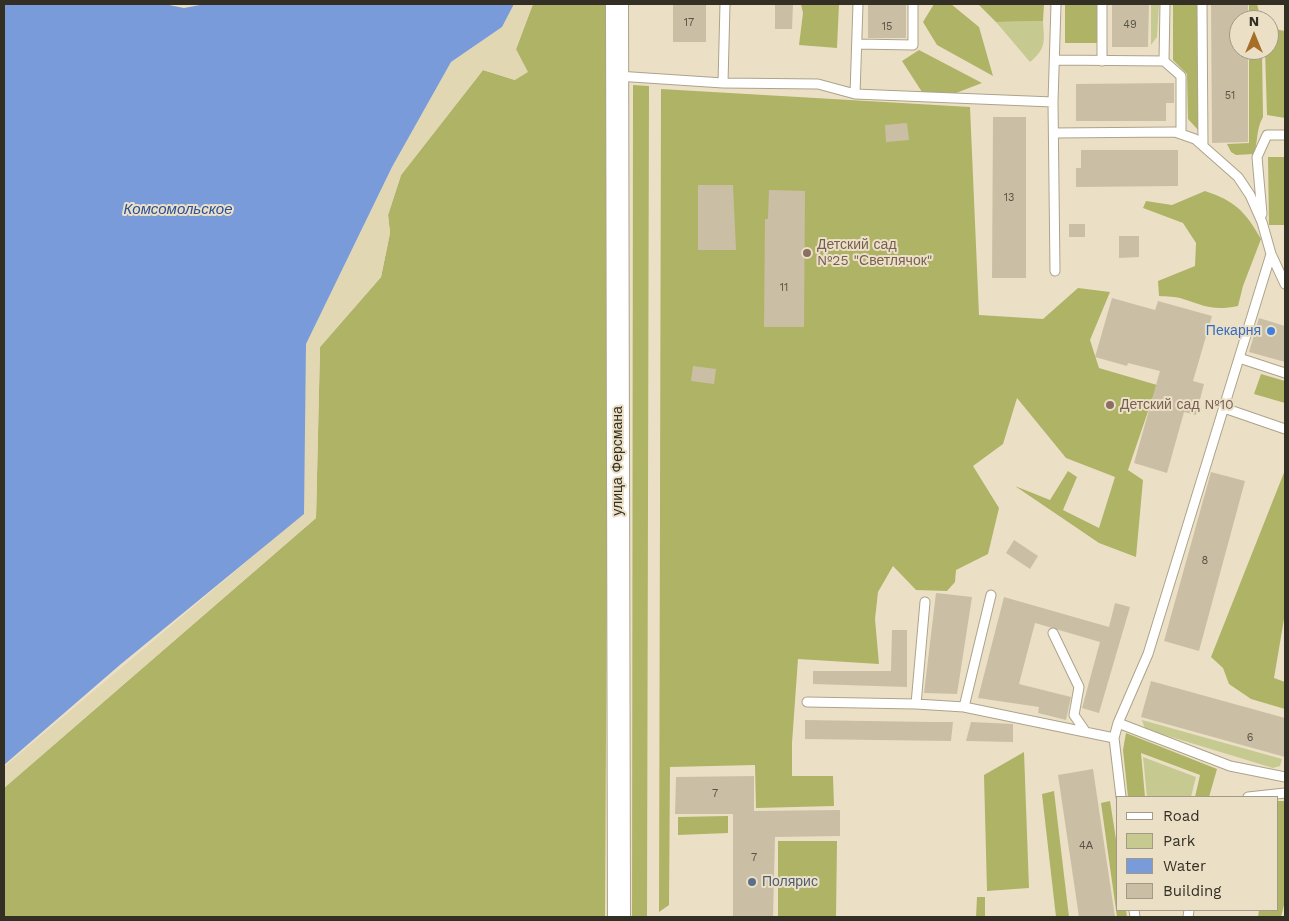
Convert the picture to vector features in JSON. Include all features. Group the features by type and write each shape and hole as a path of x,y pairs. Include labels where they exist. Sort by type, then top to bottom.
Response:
{"street":[{"name":"улица Ферсмана","path":"617,4 619,917"}],"lane":[{"path":"723,83 725,4"},
{"path":"855,94 858,4"},
{"path":"857,44 913,45 913,4"},
{"path":"1055,271 1054,102 1056,4"},
{"path":"1102,4 1102,61"},
{"path":"1164,61 1166,4"},
{"path":"1202,4 1203,146"},
{"path":"1056,60 1164,61 1181,76 1181,134"},
{"path":"617,76 723,83 818,84 855,94 1054,102"},
{"path":"1054,133 1181,134 1195,139 1238,176 1250,195 1262,222 1271,254 1285,284"},
{"path":"1262,222 1257,157 1267,135 1285,135"},
{"path":"1121,796 1114,738 1118,723 1148,654 1271,254"},
{"path":"1239,358 1285,373"},
{"path":"1224,408 1285,429"},
{"path":"964,707 991,595"},
{"path":"916,704 925,602"},
{"path":"1053,632 1079,687 1074,715 1085,732"},
{"path":"807,702 964,707 1114,738"},
{"path":"1118,723 1230,766 1285,777"},
{"path":"1257,796 1285,793"}],"green space":[{"path":"533,4 610,4 605,917 4,917 4,788 316,518 320,347 381,277 390,233 388,215 401,175 483,70 515,80 516,49"},
{"path":"801,4 839,4 837,48 799,45 803,13"},
{"path":"934,4 951,4 979,27 993,76 937,45 923,22"},
{"path":"978,4 1044,4 1043,21 996,22"},
{"path":"1065,4 1098,4 1099,43 1065,43"},
{"path":"1151,4 1159,4 1157,37 1151,45"},
{"path":"1173,4 1198,4 1200,132 1188,119 1187,74 1173,60"},
{"path":"1249,4 1257,4 1258,10 1249,10"},
{"path":"1043,21 1042,48 1030,62 996,22"},
{"path":"1279,30 1285,31 1285,118 1267,115 1265,60 1279,60"},
{"path":"919,50 982,83 956,93 922,92 902,61"},
{"path":"1249,60 1262,60 1263,117 1259,126 1254,154 1236,155 1231,152 1227,144 1249,143"},
{"path":"633,85 649,86 647,917 632,917"},
{"path":"661,89 970,107 979,315 1043,319 1078,288 1110,292 1090,340 1099,368 1157,385 1128,470 1143,480 1136,557 1099,543 1015,486 1050,500 1068,471 1077,477 1063,510 1099,528 1115,477 1066,458 1017,398 1003,444 973,466 999,508 988,554 956,570 955,582 947,591 916,590 893,566 878,592 875,619 879,664 798,659 792,743 792,776 833,776 834,806 756,808 755,765 670,767 669,905 659,912"},
{"path":"1268,157 1285,157 1285,225 1269,225"},
{"path":"1205,191 1232,203 1238,208 1250,221 1261,239 1243,286 1238,306 1215,308 1177,297 1159,296 1158,281 1195,266 1196,243 1183,223 1143,208 1146,201 1172,205"},
{"path":"1261,374 1285,381 1285,403 1254,394"},
{"path":"1285,470 1285,613 1274,678 1285,682 1285,709 1251,699 1229,684 1223,668 1211,657"},
{"path":"1142,720 1282,759 1280,766 1273,768 1145,729"},
{"path":"1126,733 1217,769 1209,796 1195,796 1200,775 1141,753 1145,796 1128,796 1123,750"},
{"path":"1024,752 1029,888 987,891 984,775"},
{"path":"1143,757 1196,777 1191,796 1147,796"},
{"path":"1054,791 1069,917 1056,917 1042,794"},
{"path":"1110,801 1116,839 1116,910 1101,803"},
{"path":"1279,801 1285,801 1285,901 1281,917 1258,917 1259,911 1279,911"},
{"path":"728,816 728,833 678,835 678,817"},
{"path":"778,841 837,841 836,917 778,917"},
{"path":"977,897 985,897 985,917 976,917"},
{"path":"1116,911 1126,911 1127,917 1117,917"}],"sand":[{"path":"514,4 533,4 516,49 528,72 515,80 483,70 401,175 388,215 390,233 381,277 320,347 316,518 4,788 4,767 303,514 306,344 392,167 451,62 502,27"}],"water":[{"name":"Комсомольское","path":"4,4 164,4 184,8 205,4 514,4 502,27 451,62 392,167 306,344 304,514 121,664 4,765"}],"building":[{"path":"673,4 706,4 706,42 673,42"},
{"path":"775,4 793,4 792,29 775,29"},
{"path":"868,4 906,4 906,38 868,38"},
{"path":"1112,4 1149,4 1148,47 1112,47"},
{"path":"1211,4 1248,4 1248,10 1229,10 1229,60 1248,60 1248,142 1212,143"},
{"path":"1174,83 1174,103 1166,103 1166,121 1076,121 1076,84"},
{"path":"993,117 1026,117 1026,278 992,278"},
{"path":"907,123 909,140 886,142 885,125"},
{"path":"1081,150 1178,150 1178,186 1076,187 1076,168 1081,168"},
{"path":"698,185 733,185 736,250 698,250"},
{"path":"769,190 805,191 804,327 764,327 765,219 768,219"},
{"path":"1069,224 1085,224 1085,237 1069,237"},
{"path":"1119,236 1139,236 1139,257 1119,258"},
{"path":"1112,298 1155,310 1158,301 1212,316 1193,381 1204,384 1196,415 1184,412 1167,473 1134,463 1160,371 1128,363 1127,366 1095,357"},
{"path":"1259,318 1285,326 1285,362 1249,352"},
{"path":"693,366 716,369 714,384 691,381"},
{"path":"1211,472 1245,481 1199,651 1164,641"},
{"path":"1014,540 1038,556 1030,569 1006,553"},
{"path":"936,593 972,597 957,694 924,693"},
{"path":"1004,597 1109,627 1115,603 1130,607 1099,713 1082,708 1100,642 1035,623 1019,684 1071,697 1066,720 1038,713 1039,707 978,698"},
{"path":"892,630 907,630 907,687 813,684 813,671 891,671"},
{"path":"1151,681 1285,718 1285,757 1141,717"},
{"path":"805,720 953,722 951,741 805,739"},
{"path":"971,722 1013,724 1013,742 966,741"},
{"path":"1093,769 1115,917 1079,917 1058,775"},
{"path":"754,776 754,811 840,810 840,836 775,837 773,917 733,917 733,814 675,814 676,777"}],"place":[{"name":"Детский сад №25 \"Светлячок\"","path":"807,253"},
{"name":"Пекарня","path":"1271,331"},
{"name":"Детский сад №10","path":"1110,405"},
{"name":"Полярис","path":"752,882"}]}
